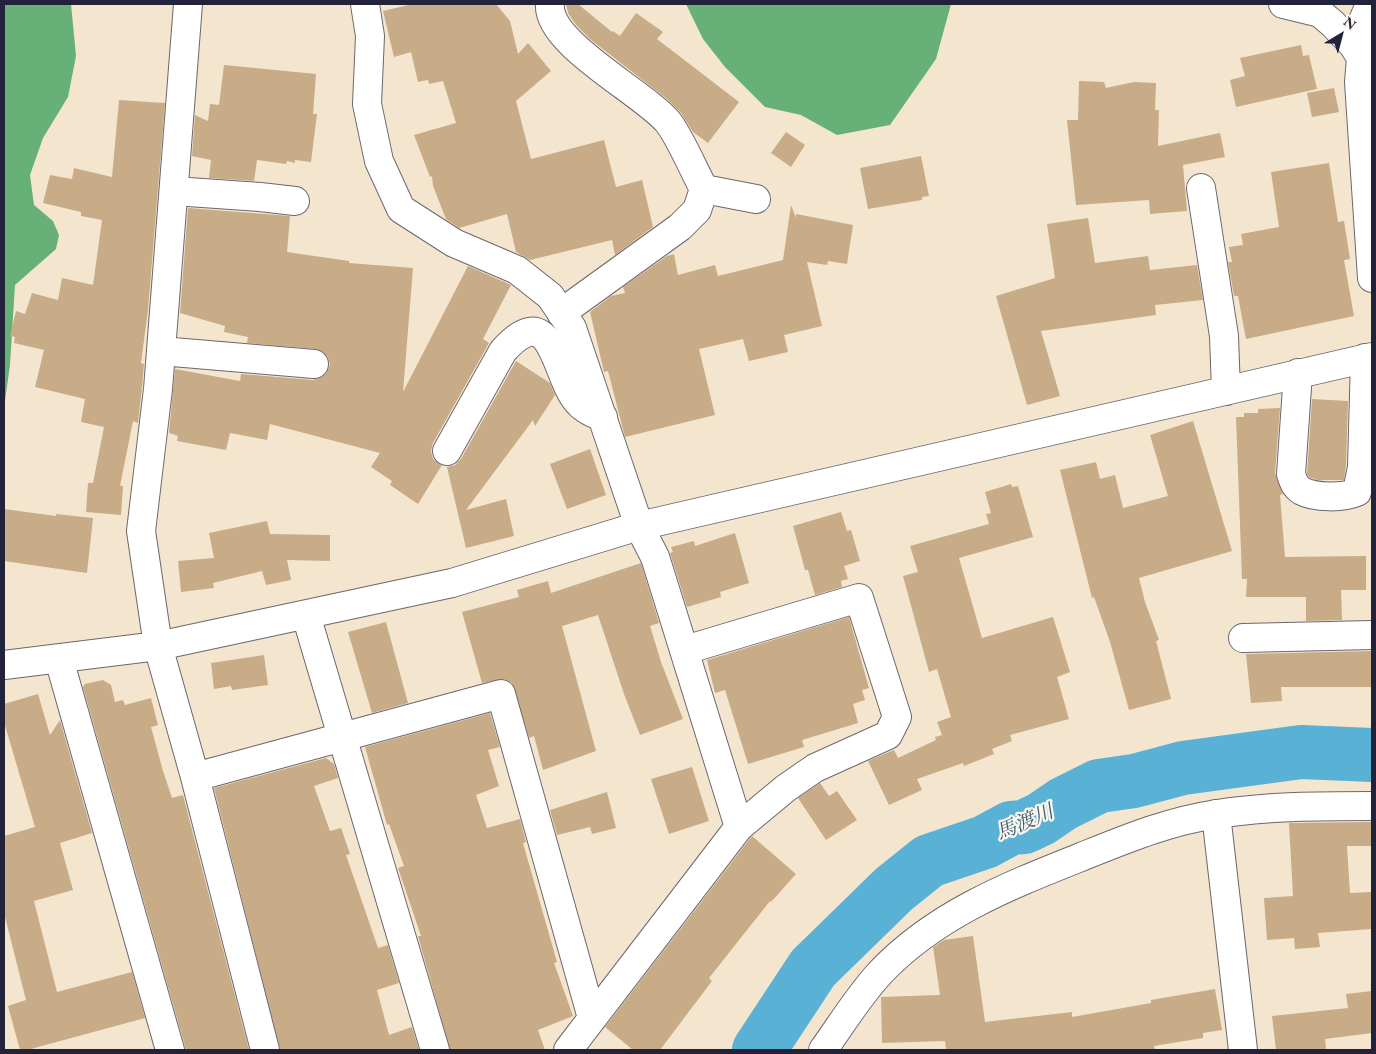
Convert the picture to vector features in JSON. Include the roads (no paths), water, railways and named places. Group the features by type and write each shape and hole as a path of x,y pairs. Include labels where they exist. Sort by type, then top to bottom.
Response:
{"street":[{"path":"188,4 161,350 141,532 158,646 195,777 265,1050"},
{"path":"366,4 370,36 367,104 378,161 401,209 454,243 517,270 550,296 572,328 639,526 655,557 739,827"},
{"path":"550,4 551,16 555,25 583,54 668,122 704,189 697,210 680,228 561,312"},
{"path":"1283,4 1320,13 1352,45 1366,53"},
{"path":"1370,4 1358,35 1366,53 1359,82 1372,278"},
{"path":"1201,188 1224,336 1226,391"},
{"path":"704,189 756,199"},
{"path":"174,191 294,201"},
{"path":"447,451 503,351 515,337 526,332 537,334 552,346 570,391 577,402 603,418"},
{"path":"161,350 314,364"},
{"path":"4,665 158,646 452,583 639,526 1226,391 1298,373 1368,357 1362,467 1357,492 1350,495 1314,495 1301,491 1295,485 1291,474 1298,373"},
{"path":"568,1050 739,827 786,788 815,768 888,735 897,717 858,598 685,650"},
{"path":"306,615 435,1050"},
{"path":"1243,638 1372,635"},
{"path":"59,659 170,1050"},
{"path":"195,777 501,694 592,1018"},
{"path":"823,1050 879,974 922,936 962,910 998,891 1156,827 1216,814 1278,807 1372,806"},
{"path":"1216,814 1243,1050"}],"waterway":[{"name":"馬渡川","path":"759,1050 813,968 894,889 929,861 985,842 1011,828 1024,827 1099,786 1134,781 1183,768 1301,752 1372,755"}]}
